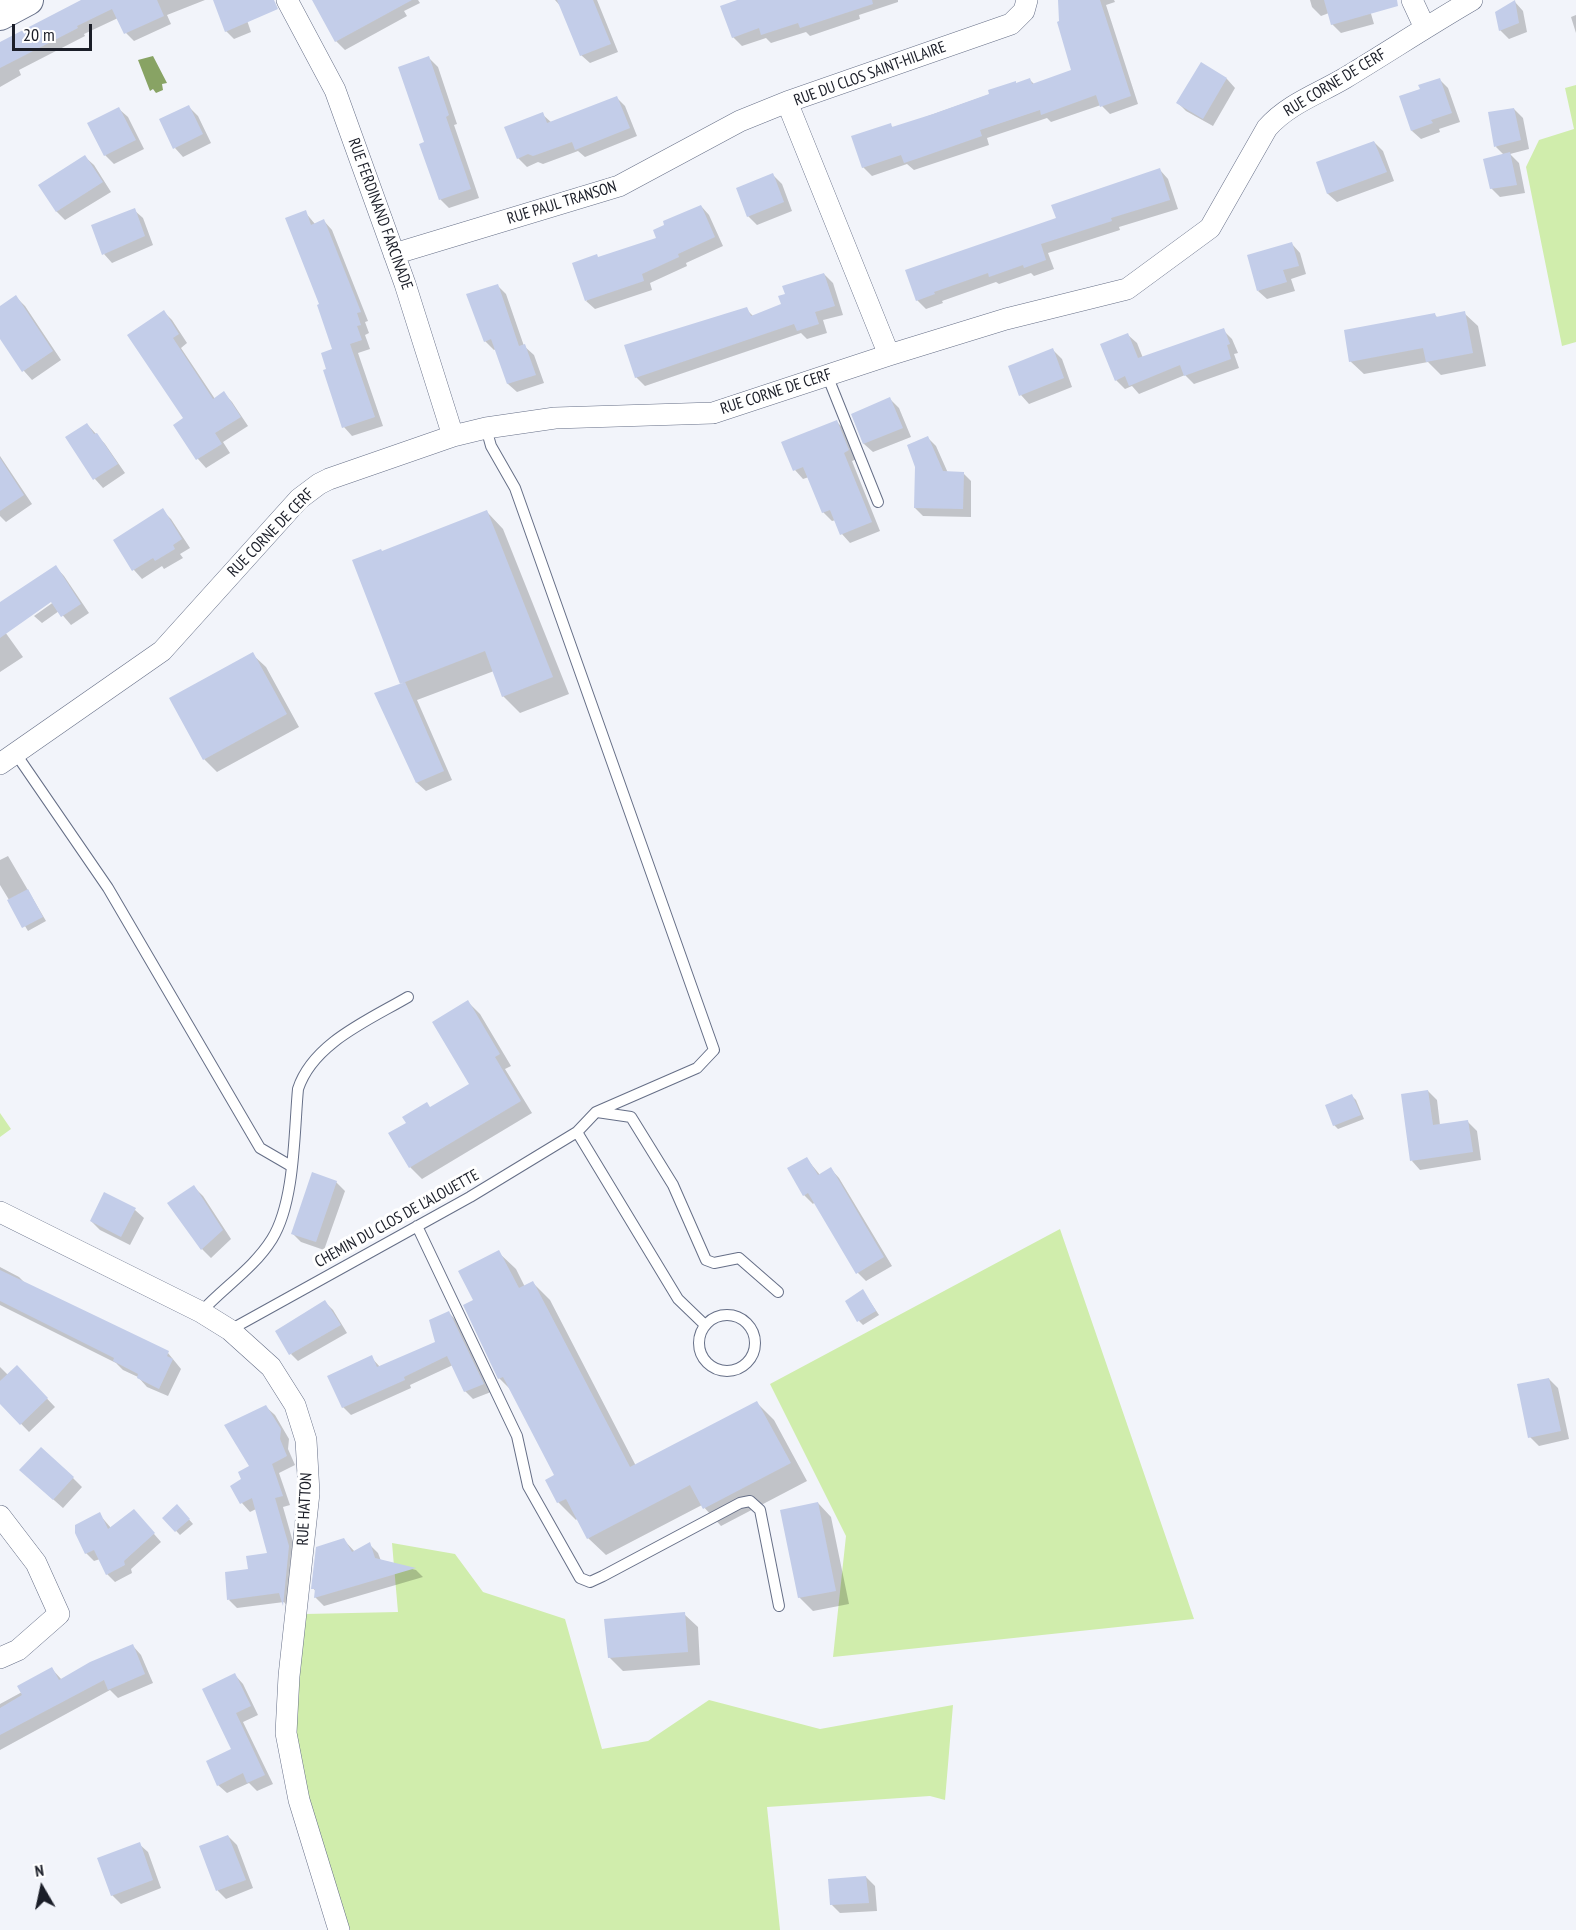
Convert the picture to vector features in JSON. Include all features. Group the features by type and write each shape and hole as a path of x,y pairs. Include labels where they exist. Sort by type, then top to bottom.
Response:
{"main road":[{"path":"0,15 28,0"}],"street":[{"name":"RUE FERDINAND FARCINADE","path":"287,0 335,90 394,254 453,436"},
{"name":"RUE DU CLOS SAINT-HILAIRE","path":"889,355 788,102 1011,24 1024,11 1027,0"},
{"path":"1412,0 1425,28"},
{"name":"RUE CORNE DE CERF","path":"8,759 162,651 299,499 319,484 359,467 453,436 486,428 555,418 713,413 1006,319 1127,289 1210,228 1267,128 1275,119 1286,110 1343,79 1472,0"},
{"name":"RUE PAUL TRANSON","path":"394,254 619,186 740,122 788,102"},
{"name":"RUE HATTON","path":"0,1212 201,1312 230,1330 271,1367 295,1405 306,1440 309,1493 289,1676 286,1733 299,1800 339,1930"},
{"path":"0,1516 36,1563 60,1614 18,1650 0,1658"}],"lane":[{"path":"827,375 878,502"},
{"path":"486,428 491,446 515,488 714,1050 697,1068 596,1112"},
{"path":"8,759 108,888 260,1148 291,1166"},
{"path":"201,1312 257,1258 273,1238 283,1215 291,1166 298,1089 302,1077 331,1043 408,997"},
{"path":"596,1112 631,1117 673,1185 706,1260 714,1263 739,1258 778,1292"},
{"name":"CHEMIN DU CLOS DE L'ALOUETTE","path":"230,1330 417,1226 577,1132 596,1112"},
{"path":"577,1132 678,1299 705,1325"},
{"path":"417,1226 517,1436 528,1486 580,1578 590,1582 740,1503 750,1501 760,1510 779,1606"},
{"path":"728,1314 745,1320 751,1327 756,1344 749,1360 742,1367 733,1371 713,1368 700,1353 700,1334 705,1325 719,1315 728,1314"}],"shaded area":[{"path":"153,56 167,83 162,84 163,90 156,93 153,89 150,91 138,60"},
{"path":"1576,85 1576,342 1562,346 1526,167 1539,140 1574,129 1565,88"},
{"path":"0,1113 11,1129 0,1137"},
{"path":"1060,1229 1194,1619 833,1657 846,1536 770,1384"},
{"path":"392,1543 455,1554 483,1592 565,1619 602,1749 648,1741 709,1700 820,1729 953,1705 945,1800 930,1796 767,1807 780,1930 346,1930 291,1770 305,1614 398,1612"}],"building":[{"path":"81,0 157,0 164,16 124,34 112,9 0,68 0,42"},
{"path":"213,0 274,0 278,9 225,32"},
{"path":"312,0 412,0 335,42"},
{"path":"557,0 593,0 611,44 580,56"},
{"path":"737,0 872,0 873,4 800,28 798,23 761,35 759,28 732,38 720,6"},
{"path":"1058,0 1100,0 1131,96 1100,107 1096,95 1041,115 1040,110 980,130 982,136 904,163 901,155 862,168 851,136 891,123 892,127 933,114 989,94 988,90 1016,81 1016,83 1030,78 1032,84 1071,70 1057,22 1059,21"},
{"path":"1324,0 1397,0 1398,6 1331,25"},
{"path":"1515,0 1519,23 1499,31 1495,12"},
{"path":"429,56 449,115 446,117 471,189 439,200 419,144 424,142 398,67"},
{"path":"1201,62 1227,78 1203,119 1176,103"},
{"path":"1440,78 1452,113 1431,120 1433,123 1411,131 1399,96 1420,89 1418,85"},
{"path":"617,96 630,128 575,150 572,142 533,156 528,154 517,159 504,127 543,112 547,123"},
{"path":"189,105 203,134 173,149 159,119"},
{"path":"119,107 136,140 104,156 87,123"},
{"path":"1514,108 1521,140 1494,147 1488,112"},
{"path":"1374,141 1387,172 1327,194 1316,162"},
{"path":"1510,152 1517,185 1490,189 1483,159"},
{"path":"85,155 103,182 56,212 38,185"},
{"path":"1160,168 1170,200 1111,218 1112,221 1041,244 1046,260 989,277 988,273 934,292 935,294 916,301 905,270 1056,218 1051,205"},
{"path":"773,173 784,202 747,217 736,188"},
{"path":"701,205 715,237 642,274 644,281 585,301 572,263 656,238 653,230 664,225 663,221"},
{"path":"135,208 145,236 102,255 91,225"},
{"path":"306,210 311,225 324,219 361,312 357,313 361,325 357,326 362,340 350,344 375,417 342,428 323,370 326,369 321,353 332,349 317,305 319,304 285,218"},
{"path":"1292,242 1299,266 1283,270 1287,282 1257,291 1247,255"},
{"path":"824,273 835,306 815,312 819,324 797,331 794,324 635,378 624,345 747,307 751,316 781,304 778,296 785,294 782,286"},
{"path":"498,284 519,346 525,344 536,375 507,384 491,339 484,342 466,294"},
{"path":"16,295 53,351 22,372 0,339 0,306"},
{"path":"164,310 179,334 173,338 213,399 224,391 241,417 215,433 222,444 196,460 173,425 183,418 127,335"},
{"path":"1465,311 1473,353 1426,362 1423,348 1349,362 1344,330 1435,313 1436,317"},
{"path":"1224,328 1230,344 1227,345 1231,359 1184,376 1180,365 1129,386 1125,376 1115,381 1100,344 1128,333 1138,358"},
{"path":"1053,348 1064,378 1019,396 1008,366"},
{"path":"890,397 903,428 863,444 851,414"},
{"path":"837,420 849,450 844,453 872,522 840,535 830,510 822,513 803,467 793,471 781,442"},
{"path":"87,423 94,434 97,433 118,464 93,480 65,437"},
{"path":"928,436 943,471 964,472 963,509 914,508 915,467 907,445"},
{"path":"0,458 24,495 0,511"},
{"path":"163,508 182,539 173,545 175,549 155,561 153,558 132,571 113,540"},
{"path":"487,510 553,677 502,697 485,651 400,684 352,560 381,549 382,551"},
{"path":"56,565 81,604 61,617 51,602 0,638 0,602"},
{"path":"253,652 287,714 203,760 169,698"},
{"path":"405,682 444,771 416,783 374,693"},
{"path":"28,889 43,917 22,928 7,900"},
{"path":"468,1000 500,1054 495,1057 521,1101 409,1168 388,1133 406,1123 402,1117 427,1102 430,1107 469,1084 432,1022"},
{"path":"1428,1090 1433,1125 1468,1120 1473,1152 1410,1161 1401,1094"},
{"path":"1352,1094 1361,1115 1333,1126 1325,1105"},
{"path":"807,1157 818,1175 831,1167 884,1257 856,1274 808,1193 803,1196 787,1168"},
{"path":"312,1172 337,1181 316,1242 291,1234"},
{"path":"194,1185 223,1230 201,1250 167,1203"},
{"path":"104,1192 136,1208 121,1237 90,1221"},
{"path":"499,1250 519,1288 533,1281 630,1467 757,1401 791,1463 703,1509 690,1485 587,1539 566,1499 557,1503 545,1480 554,1475 503,1377 498,1379 463,1305 473,1300 458,1271"},
{"path":"0,1270 169,1351 167,1356 173,1359 159,1389 137,1378 138,1374 113,1361 114,1358 0,1301"},
{"path":"863,1289 876,1311 857,1322 845,1301"},
{"path":"325,1300 341,1325 289,1355 275,1331"},
{"path":"449,1311 484,1384 464,1392 447,1356 404,1377 405,1380 342,1408 327,1376 372,1355 377,1367 435,1342 429,1320"},
{"path":"17,1365 48,1398 20,1425 0,1404 0,1381"},
{"path":"1549,1378 1561,1431 1528,1438 1517,1384"},
{"path":"266,1405 281,1429 280,1439 287,1456 272,1464 283,1496 275,1498 289,1546 283,1606 279,1593 227,1600 225,1572 248,1569 246,1556 267,1553 252,1498 240,1504 230,1486 241,1479 238,1472 249,1466 224,1425"},
{"path":"41,1447 74,1477 53,1500 19,1470"},
{"path":"818,1502 836,1591 798,1598 780,1510"},
{"path":"177,1504 190,1519 175,1532 162,1518"},
{"path":"134,1509 155,1533 124,1561 125,1565 106,1575 94,1550 85,1554 75,1533 75,1525 100,1512 108,1529"},
{"path":"344,1538 352,1552 370,1542 375,1558 416,1568 314,1598 315,1589 311,1589 316,1547"},
{"path":"685,1612 688,1652 608,1658 604,1619"},
{"path":"133,1644 145,1674 108,1690 104,1680 0,1735 0,1708 22,1695 17,1686 52,1667 59,1680 90,1662"},
{"path":"235,1673 251,1706 236,1713 265,1775 247,1783 243,1773 217,1786 206,1761 231,1749 202,1689"},
{"path":"228,1835 246,1880 216,1891 199,1846"},
{"path":"140,1842 153,1880 111,1896 97,1858"},
{"path":"866,1876 869,1903 830,1905 828,1879"}]}
